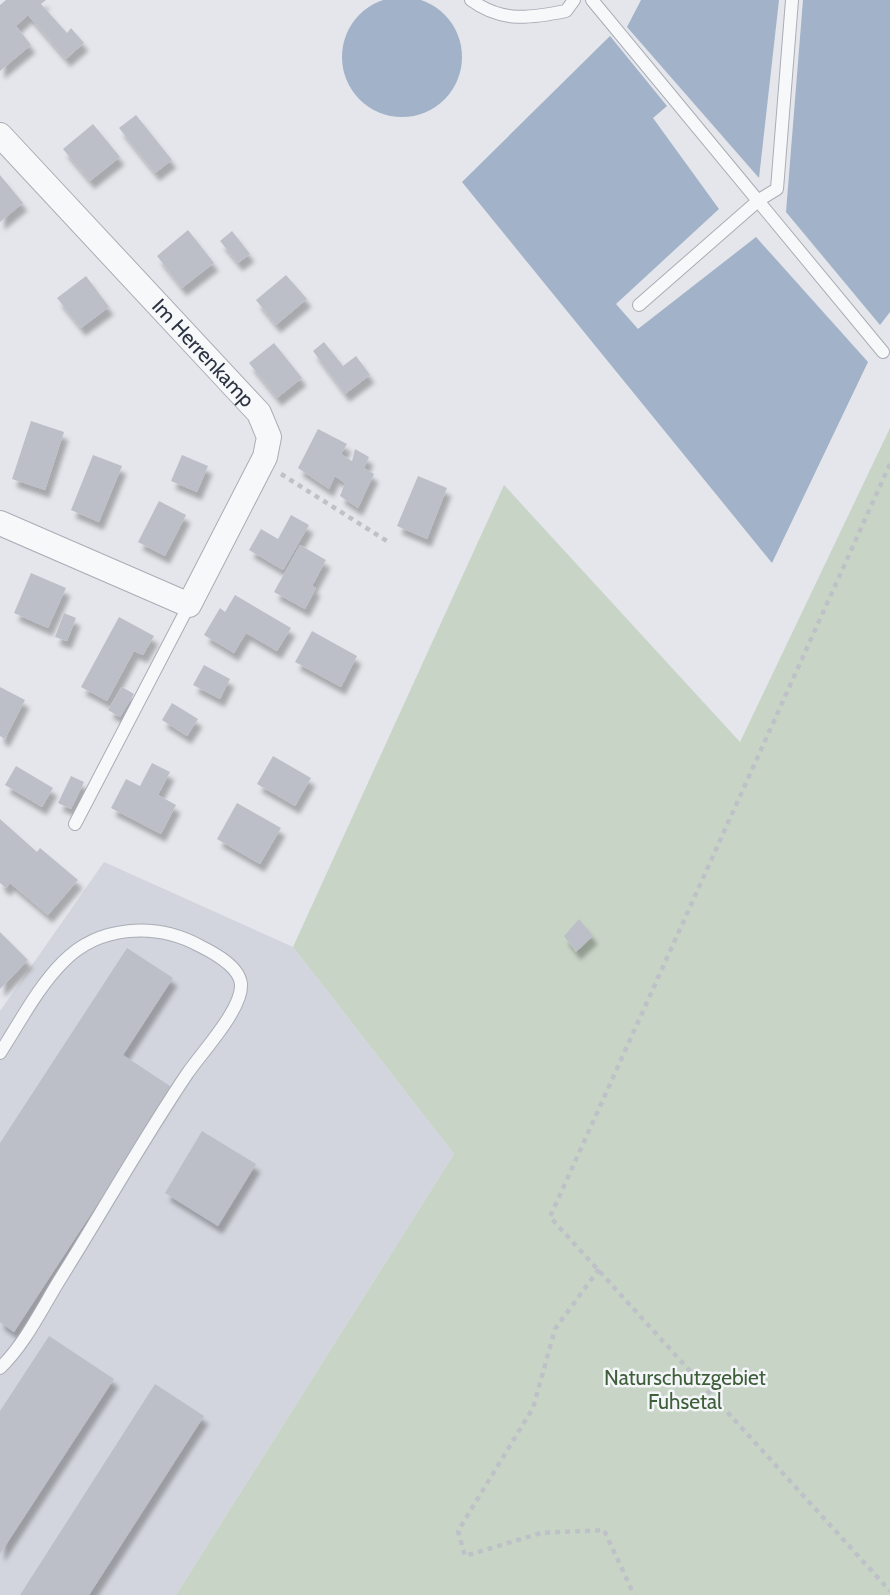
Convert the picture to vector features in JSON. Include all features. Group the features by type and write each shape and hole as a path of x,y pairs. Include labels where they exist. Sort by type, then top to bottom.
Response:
{"street":[{"name":"Im Herrenkamp","path":"0,135 259,413 269,437 263,462 189,605"},
{"path":"0,523 189,605"}],"lane":[{"path":"471,0 483,9 527,19 566,10 573,0"},
{"path":"592,0 883,352"},
{"path":"639,305 759,200 777,189 792,0"},
{"name":"Im Herrenkamp","path":"75,824 189,605"},
{"path":"0,1053 50,975 66,959 92,942 121,930 149,930 185,938 215,954 234,969 241,984 236,1005 186,1075 34,1321 0,1368"}],"path":[{"path":"263,462 390,543"},
{"path":"890,464 550,1217 890,1591"},
{"path":"599,1269 555,1329 533,1408 458,1531 465,1556 541,1532 604,1530 634,1595"}],"shaded area":[{"path":"104,862 293,947 454,1154 176,1595 0,1595 0,1011"}],"green space":[{"name":"Naturschutzgebiet Fuhsetal","path":"890,428 890,1595 176,1595 454,1154 293,947 504,485 740,742"}],"water":[{"path":"402,-3 425,1 445,14 458,34 462,57 458,80 445,100 425,113 402,117 379,113 359,100 346,80 342,57 346,34 359,14 379,1"},
{"path":"641,0 779,0 759,178 627,27"},
{"path":"803,0 890,0 890,312 880,325 786,212"},
{"path":"610,36 667,106 653,118 719,209 616,304 638,329 756,237 868,362 772,563 462,182"}],"building":[{"path":"6,0 46,0 41,4 67,33 71,28 84,43 66,59 28,15 16,26 31,45 0,71 0,5"},
{"path":"136,115 172,160 155,173 119,128"},
{"path":"93,124 120,157 90,181 63,149"},
{"path":"0,175 23,203 0,222"},
{"path":"188,230 214,263 182,288 157,256"},
{"path":"232,231 250,254 238,263 220,241"},
{"path":"286,275 307,299 276,325 256,300"},
{"path":"86,276 109,307 81,328 57,298"},
{"path":"324,342 343,366 356,356 370,375 345,394 313,351"},
{"path":"274,343 302,378 277,398 249,363"},
{"path":"31,421 64,432 45,490 12,479"},
{"path":"318,429 347,444 341,454 352,461 355,449 369,457 364,468 374,474 358,508 340,496 345,483 335,476 329,489 298,468"},
{"path":"93,455 122,466 99,522 71,510"},
{"path":"182,455 208,466 197,492 171,481"},
{"path":"418,476 447,488 427,539 397,526"},
{"path":"159,501 186,515 165,556 138,542"},
{"path":"291,515 309,525 283,570 249,550 261,529 278,539"},
{"path":"300,545 326,560 312,586 316,588 305,609 274,592"},
{"path":"31,573 66,588 48,628 14,613"},
{"path":"235,595 291,628 277,651 246,633 234,653 204,635 220,608 225,612"},
{"path":"64,613 76,618 67,641 55,637"},
{"path":"119,617 154,636 143,655 134,651 107,701 81,687"},
{"path":"312,631 357,656 341,687 295,662"},
{"path":"204,665 230,679 220,699 193,685"},
{"path":"0,687 25,700 5,739 0,736"},
{"path":"122,687 134,694 120,717 108,710"},
{"path":"172,703 198,719 187,736 162,720"},
{"path":"273,756 311,778 295,806 257,784"},
{"path":"152,763 170,772 158,795 176,805 161,834 111,808 126,779 140,786"},
{"path":"16,766 53,788 42,807 5,785"},
{"path":"71,776 84,782 71,809 58,803"},
{"path":"237,803 281,828 260,864 217,839"},
{"path":"0,819 37,852 40,848 78,880 48,915 10,883 6,888 0,883"},
{"path":"579,919 593,936 576,952 564,936"},
{"path":"0,932 28,960 0,989"},
{"path":"127,948 173,978 123,1055 173,1088 14,1332 0,1322 0,1143"},
{"path":"202,1131 256,1164 218,1226 165,1193"},
{"path":"49,1336 114,1379 0,1554 0,1411"},
{"path":"155,1384 204,1416 89,1595 20,1595"}]}
